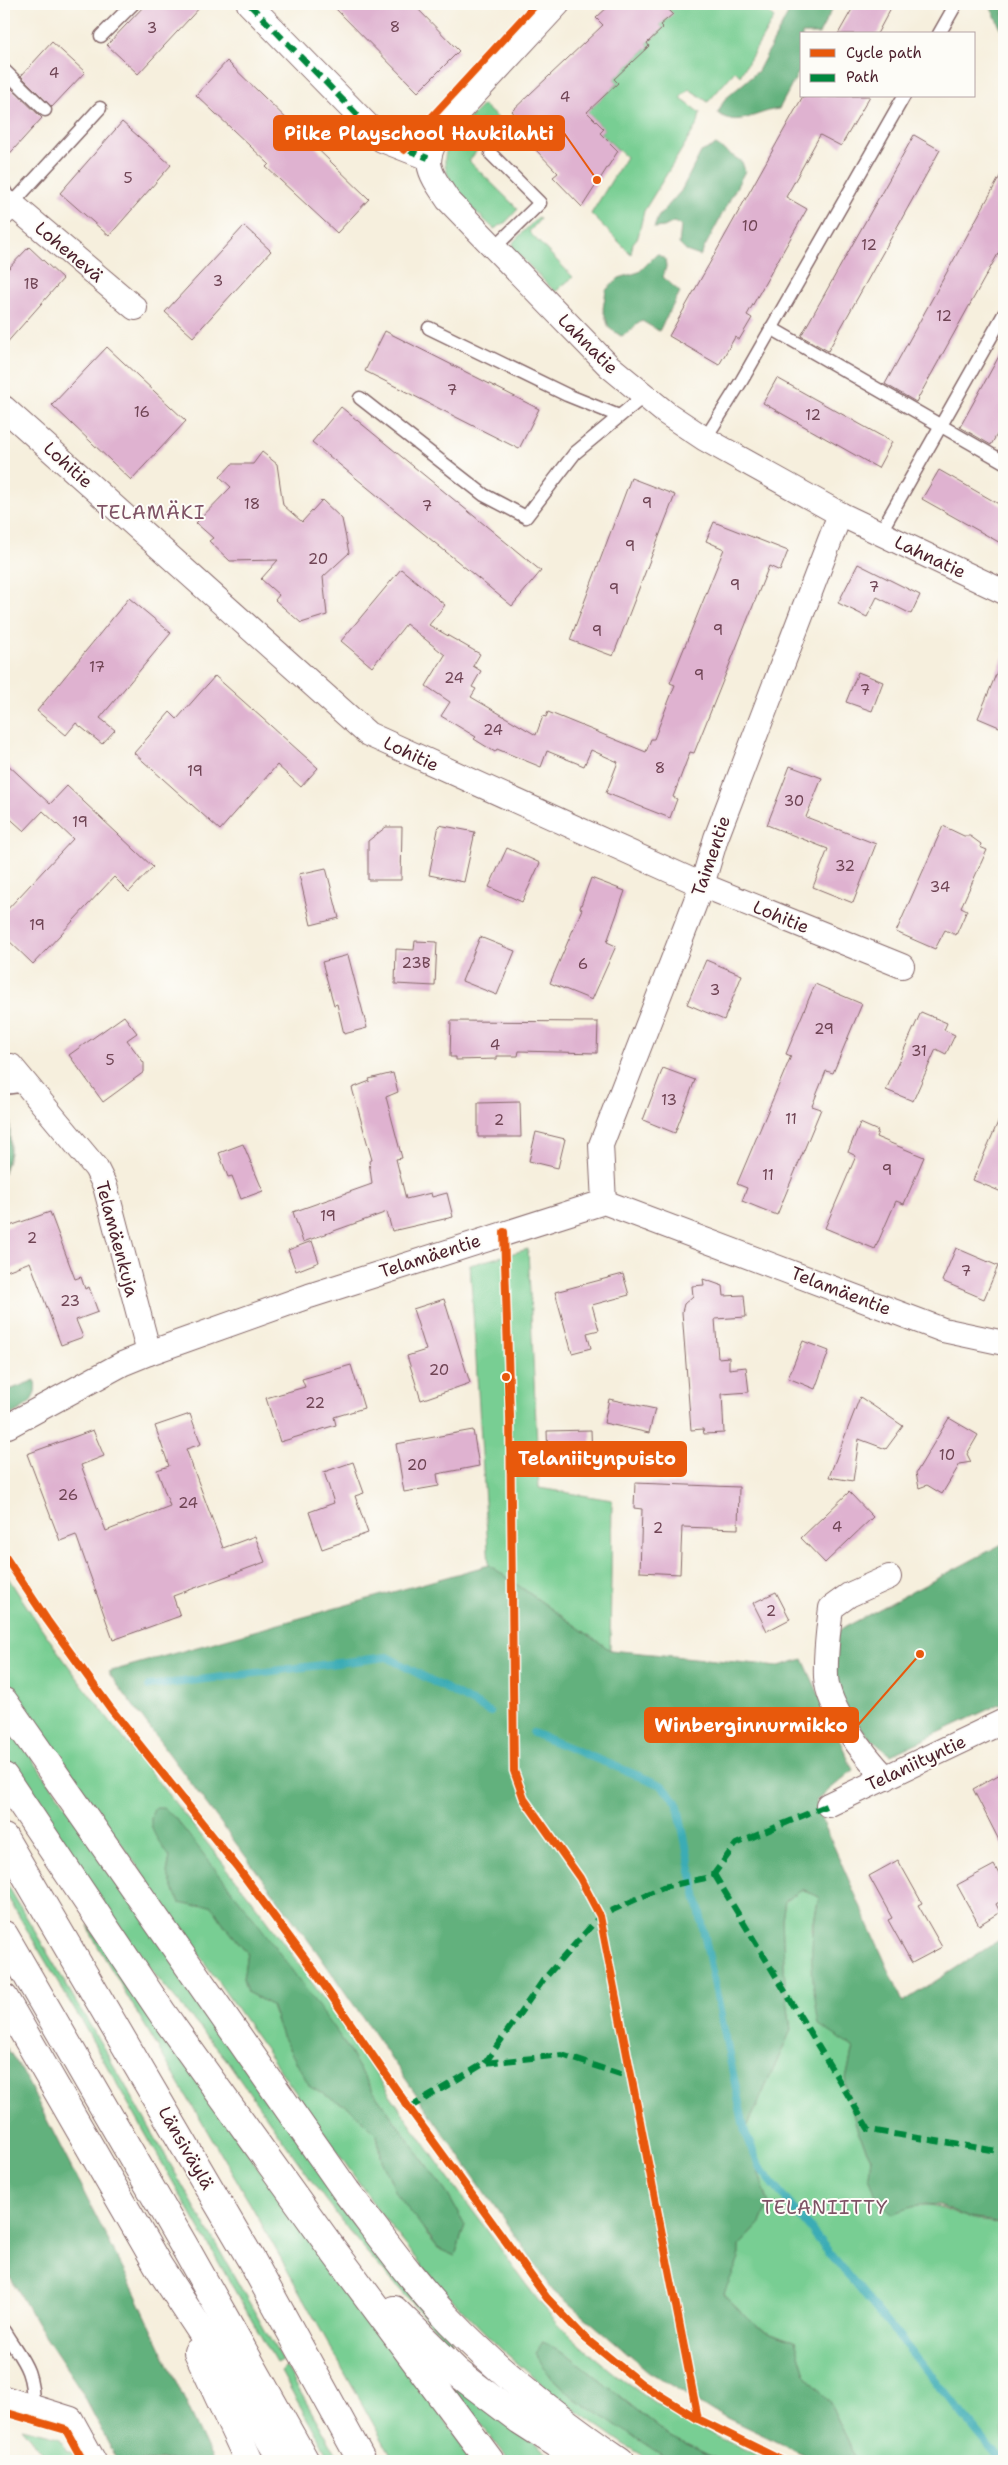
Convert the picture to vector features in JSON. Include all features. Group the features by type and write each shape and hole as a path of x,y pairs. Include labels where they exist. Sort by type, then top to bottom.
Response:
{"highway":[{"path":"4,1702 346,2191 404,2268 450,2320 504,2373 559,2420 620,2461"},
{"path":"4,1777 162,2014 327,2242 490,2461"},
{"name":"Länsiväylä","path":"4,1838 252,2261 362,2461"},
{"path":"4,1935 187,2251 305,2461"},
{"path":"4,1998 159,2267 243,2395 283,2461"},
{"path":"327,2242 458,2373 520,2420 584,2461"},
{"path":"159,2267 249,2461"}],"street":[{"path":"249,4 382,140 428,158 430,146 443,128 558,4"},
{"name":"Lahnatie","path":"428,158 433,178 448,200 608,366 644,396 705,439 840,514 1004,592"},
{"name":"Lohenevä","path":"7,202 135,308"},
{"name":"Lohitie","path":"4,408 368,734 702,885 902,966"},
{"name":"Taimentie","path":"604,1202 601,1145 702,885 716,838 840,514"},
{"name":"Telamäenkuja","path":"10,1066 96,1168 105,1186 149,1353"},
{"name":"Telamäentie","path":"8,1426 122,1364 149,1353 309,1296 604,1202 943,1330 1004,1343"},
{"path":"886,1778 865,1755 838,1713 826,1679 831,1608 849,1595 889,1577"},
{"name":"Telaniityntie","path":"828,1804 1004,1721"},
{"path":"4,2398 71,2419 94,2461"}],"lane":[{"path":"101,36 133,4"},
{"path":"940,32 956,4"},
{"path":"4,70 45,110"},
{"path":"705,439 772,328 903,98"},
{"path":"7,202 100,108"},
{"path":"492,154 540,203 494,248"},
{"path":"880,533 1004,314"},
{"path":"428,328 567,395 619,416"},
{"path":"772,328 1004,462"},
{"path":"360,398 484,495 526,517 575,453 644,396"},
{"path":"4,1088 27,1085"},
{"path":"4,2331 29,2371 33,2388 33,2406"}],"green space":[{"path":"663,4 759,4 774,18 740,76 735,71 708,102 689,89 680,98 700,113 698,123 644,211 638,237 633,243 631,254 591,214 626,157 600,133 604,129 587,112 618,83 614,79 649,46 647,43 663,28 660,25 672,14"},
{"path":"793,4 835,4 820,32 800,32 800,70 779,109 740,119 725,118 718,113 724,100 758,71"},
{"path":"989,4 1004,4 1004,35"},
{"path":"483,105 500,120 469,161 518,209 506,222 494,229 457,191 446,168 445,155 450,143 457,132"},
{"path":"716,145 742,162 745,171 700,256 686,251 679,244 681,226 674,222 664,227 654,228 658,217 681,191 701,152"},
{"path":"538,217 540,219 529,232 573,277 555,292 512,248 514,241"},
{"path":"657,254 665,259 666,267 663,277 680,292 659,331 642,321 621,336 609,328 603,309 606,290 619,278 639,272"},
{"path":"4,1100 10,1103 10,1153 4,1173"},
{"path":"528,1249 539,1488 612,1500 610,1650 489,1565 470,1265"},
{"path":"35,1380 36,1388 32,1400 23,1408 4,1418 4,1392"},
{"path":"1004,1543 1004,1702 891,1755 863,1730 848,1710 842,1698 836,1674 836,1632"},
{"path":"489,1565 610,1650 779,1666 803,1659 853,1770 816,1801 823,1822 903,2002 1004,1937 1004,2223 969,2218 940,2205 921,2204 892,2214 878,2202 869,2176 871,2158 858,2132 845,2084 853,2047 819,2025 814,1991 812,1945 819,1897 802,1889 785,1901 782,1919 785,1985 791,2030 745,2132 769,2204 761,2223 739,2246 739,2259 724,2293 740,2312 762,2329 795,2341 805,2374 829,2401 849,2443 854,2461 818,2461 714,2412 648,2371 553,2290 317,1952 108,1672"},
{"path":"4,1571 34,1617 98,1705 266,1919 456,2188 526,2284 560,2326 626,2382 654,2402 683,2420 769,2461 721,2461 669,2436 567,2354 542,2342 543,2368 574,2398 673,2461 652,2461 624,2444 560,2399 501,2349 436,2283 380,2213 4,1676","holes":["170,1857 341,2038 371,2088 448,2195 465,2225 455,2256 439,2249 427,2235 382,2160 377,2135 350,2108 310,2086 282,2036 271,2005 247,1992 243,1979 247,1952 225,1926 211,1904 194,1906 167,1873"]},
{"path":"4,1720 452,2340 450,2342 445,2340 361,2246 325,2200 226,2059 156,1976 130,1941 4,1754"},
{"path":"155,1808 163,1808 176,1819 262,1929 341,2038 371,2088 448,2195 465,2225 455,2256 439,2249 396,2193 382,2160 377,2135 350,2108 310,2087 282,2036 271,2005 247,1992 243,1979 247,1952 225,1926 211,1905 194,1906 179,1903 167,1873 170,1857 154,1834 152,1827 151,1821"},
{"path":"4,1879 127,2088 282,2360 276,2363 84,2026 4,1891"},
{"path":"802,1889 819,1897 812,1929 853,2047 845,2085 858,2132 871,2158 869,2176 908,2208 926,2205 940,2207 973,2219 1004,2223 1004,2461 854,2461 849,2443 829,2401 805,2374 795,2341 762,2329 740,2312 724,2293 736,2264 739,2246 761,2223 769,2204 745,2132 791,2030 785,1985 782,1919 785,1901"},
{"path":"88,1925 315,2249 372,2327 477,2461 394,2461 251,2205 93,1938"},
{"path":"4,2044 20,2067 135,2293 213,2461 118,2461 79,2387 39,2327 4,2266"},
{"path":"543,2342 567,2354 669,2436 721,2461 673,2461 668,2459 574,2398 543,2368 535,2353"},
{"path":"286,2367 340,2461 331,2461 281,2372"},
{"path":"445,2375 558,2461 510,2461 448,2383"},
{"path":"22,2428 59,2437 68,2452 73,2452 79,2461 49,2461"}],"building":[{"path":"146,4 203,4 138,74 107,45"},
{"path":"331,4 413,4 459,51 418,92"},
{"path":"611,4 663,4 673,14 660,25 663,28 647,43 649,46 614,79 618,83 587,112 604,129 600,133 618,151 582,207 553,177 558,173 509,122 515,115 512,111 603,25 596,18"},
{"path":"855,4 893,4 878,32 839,32"},
{"path":"52,42 85,72 52,107 21,76"},
{"path":"227,61 369,199 337,233 266,167 269,164 196,95"},
{"path":"10,87 42,118 4,160 4,95"},
{"path":"802,98 869,98 841,146 820,135 786,197 807,209 747,315 752,318 739,340 735,337 719,365 669,336"},
{"path":"122,122 171,165 109,236 60,193"},
{"path":"914,135 940,150 828,351 801,336"},
{"path":"1004,169 1004,243 916,402 885,384"},
{"path":"244,226 271,251 193,337 165,312"},
{"path":"29,247 63,279 4,346 4,273"},
{"path":"385,331 539,409 519,449 365,371"},
{"path":"107,347 186,421 131,480 52,405"},
{"path":"1004,347 1004,422 991,445 960,427"},
{"path":"777,378 892,442 878,468 763,403"},
{"path":"341,407 541,571 512,606 312,442"},
{"path":"262,452 277,464 283,505 302,522 322,500 342,519 349,553 323,577 327,615 301,623 275,600 279,595 261,579 278,560 230,561 209,541 213,538 196,523 231,487 220,477 232,464 253,464"},
{"path":"939,470 1004,507 1004,545 922,499"},
{"path":"631,478 675,495 613,656 570,640"},
{"path":"714,522 788,551 780,571 769,566 694,753 690,752 673,797 677,799 670,818 606,793 618,762 591,750 584,766 547,751 541,767 497,749 495,752 474,739 476,737 441,716 450,702 426,686 445,655 406,624 372,667 341,641 401,569 445,605 429,625 480,654 473,666 481,671 472,687 476,689 471,697 536,735 543,716 546,717 548,712 646,752 651,739 654,739 675,685 670,683 724,549 706,541"},
{"path":"858,564 920,595 911,614 877,597 867,617 838,603"},
{"path":"129,598 171,633 100,718 115,730 102,744 76,723 66,735 37,711"},
{"path":"1004,655 1004,729 978,718"},
{"path":"858,672 883,682 872,711 846,702"},
{"path":"215,676 318,768 301,787 277,765 220,830 134,753 170,712 177,719"},
{"path":"4,761 50,804 67,786 153,867 129,892 114,877 33,964 4,936 4,913 73,839 43,811 24,831 4,813"},
{"path":"790,766 822,778 806,817 876,844 853,903 813,887 828,849 767,825"},
{"path":"439,825 475,832 464,882 429,875"},
{"path":"943,826 964,836 970,836 981,844 980,847 987,850 961,907 967,910 956,935 945,930 935,949 896,932"},
{"path":"386,827 402,827 401,880 368,880 368,841"},
{"path":"507,848 540,863 522,902 489,887"},
{"path":"326,868 339,918 311,925 299,874"},
{"path":"591,878 625,891 607,942 616,946 592,1000 550,983 582,909 580,908"},
{"path":"480,937 515,951 497,995 462,981"},
{"path":"415,941 437,942 435,986 395,984 396,949 414,950"},
{"path":"348,955 367,1028 344,1034 337,1004 334,1005 322,962"},
{"path":"706,960 742,975 724,1020 687,1004"},
{"path":"815,984 862,1004 833,1073 826,1071 812,1106 821,1109 777,1215 742,1201 747,1188 737,1184 791,1056 786,1054"},
{"path":"921,1012 947,1023 944,1030 955,1035 946,1054 936,1049 913,1101 886,1090"},
{"path":"124,1016 137,1033 127,1040 144,1063 144,1072 103,1102 69,1055"},
{"path":"451,1021 598,1022 597,1053 519,1051 518,1056 497,1056 497,1059 456,1060 456,1057 450,1057"},
{"path":"663,1068 695,1080 675,1133 643,1120"},
{"path":"393,1073 398,1092 386,1097 402,1158 396,1159 406,1199 431,1193 432,1197 447,1193 453,1217 392,1231 387,1212 303,1242 293,1212 372,1184 369,1161 372,1160 352,1088 370,1081 369,1079"},
{"path":"520,1102 521,1137 478,1137 478,1103"},
{"path":"1004,1108 1004,1193 973,1180"},
{"path":"860,1123 878,1131 876,1137 924,1157 904,1204 896,1201 875,1249 825,1228 856,1156 848,1152"},
{"path":"536,1132 565,1139 558,1168 529,1161"},
{"path":"243,1144 263,1191 241,1199 232,1176 228,1177 219,1153"},
{"path":"50,1212 75,1279 81,1277 85,1289 89,1287 98,1312 76,1320 83,1337 61,1345 30,1262 4,1272 4,1228"},
{"path":"312,1241 319,1262 296,1271 288,1250"},
{"path":"956,1248 998,1266 984,1299 942,1281"},
{"path":"623,1274 629,1295 592,1305 599,1330 587,1333 591,1348 572,1353 555,1292"},
{"path":"703,1279 723,1286 724,1296 744,1295 746,1317 715,1319 718,1358 729,1357 729,1369 746,1367 749,1392 722,1394 724,1433 704,1434 703,1429 691,1430 682,1312 684,1304 693,1296 692,1286 704,1285"},
{"path":"444,1299 470,1383 421,1400 407,1356 426,1350 413,1309"},
{"path":"803,1341 829,1351 815,1389 788,1378"},
{"path":"351,1365 364,1408 334,1417 336,1425 280,1442 266,1398 305,1387 302,1379"},
{"path":"860,1397 903,1426 886,1449 859,1439 853,1481 829,1477"},
{"path":"609,1399 655,1409 649,1433 604,1423"},
{"path":"190,1414 201,1444 186,1449 223,1548 255,1536 265,1562 173,1596 180,1616 113,1640 76,1535 60,1541 27,1454 93,1430 104,1456 81,1465 106,1531 170,1506 157,1470 169,1466 155,1426"},
{"path":"949,1418 978,1435 967,1454 971,1462 960,1464 942,1494 927,1485 919,1488 916,1473"},
{"path":"473,1430 479,1466 437,1474 439,1486 404,1492 396,1444"},
{"path":"591,1430 592,1459 548,1460 547,1431"},
{"path":"353,1462 364,1493 355,1496 368,1533 322,1549 309,1512 334,1503 324,1472"},
{"path":"635,1483 739,1487 738,1529 682,1527 680,1574 640,1572 642,1509 634,1508"},
{"path":"849,1492 873,1517 825,1563 801,1538"},
{"path":"776,1592 790,1619 767,1631 753,1603"},
{"path":"1004,1772 1004,1850 973,1789"},
{"path":"898,1860 922,1903 918,1905 942,1947 912,1963 888,1920 892,1918 869,1876"},
{"path":"994,1865 1004,1883 1004,1899 996,1904 1000,1912 979,1925 957,1885"}],"waterway":[{"path":"149,1686 387,1657 490,1712"},
{"path":"533,1733 661,1785 677,1802 745,2132 760,2168 1001,2461"}],"marked path":[{"path":"249,4 382,140 428,158"},
{"path":"485,2063 544,1979 600,1916 663,1887 706,1878 714,1874 736,1844 828,1805"},
{"path":"714,1874 869,2130 1004,2152"},
{"path":"409,2108 485,2063 562,2055 632,2078"}],"cycle path":[{"path":"404,150 536,4"},
{"path":"504,1232 510,1415 514,1771 524,1799 580,1878 600,1916 698,2419"},
{"path":"4,1555 47,1620 111,1709 238,1868 315,1972 409,2108 547,2298 585,2338 643,2385 698,2419 783,2461"},
{"path":"4,2412 66,2430 83,2461"}],"place":[{"name":"Pilke Playschool Haukilahti","path":"597,180"},
{"name":"Telaniitynpuisto","path":"506,1377"},
{"name":"Winberginnurmikko","path":"920,1654"}],"district":[{"name":"TELAMÄKI","path":"151,512"},
{"name":"TELANIITTY","path":"825,2207"}]}
